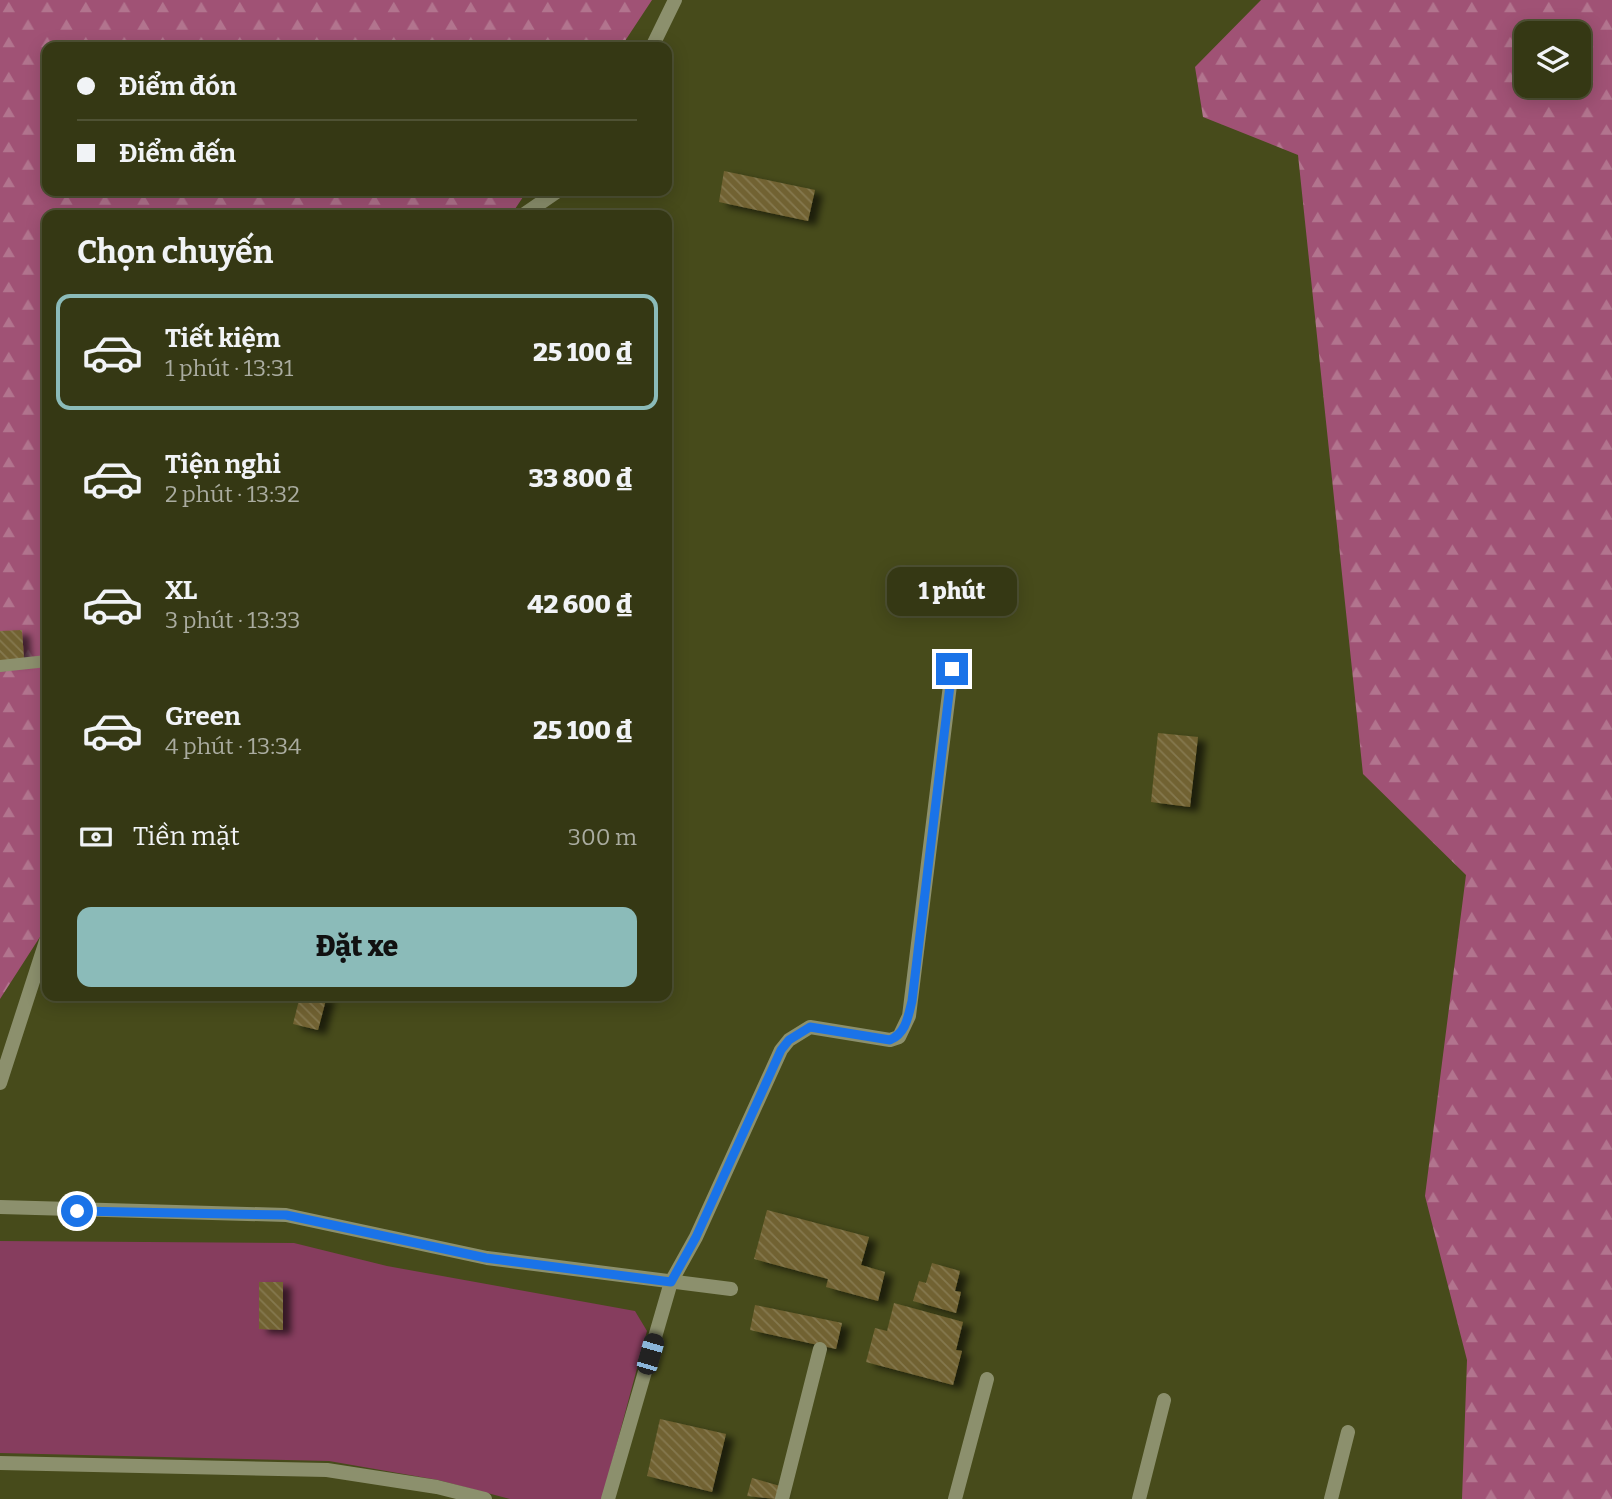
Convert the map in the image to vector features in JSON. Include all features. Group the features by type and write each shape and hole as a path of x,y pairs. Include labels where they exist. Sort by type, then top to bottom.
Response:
{"street":[{"path":"654,42 675,0"},
{"path":"530,210 551,196"},
{"path":"608,1499 671,1282 696,1237 775,1062 789,1040 810,1027 890,1040 899,1037 903,1030 912,1001 952,669"},
{"path":"0,1083 42,953"},
{"path":"0,1207 286,1215 486,1258 731,1289"},
{"path":"782,1499 820,1349"},
{"path":"955,1499 987,1379"},
{"path":"1139,1499 1164,1400"},
{"path":"1331,1499 1349,1432"},
{"path":"0,1464 327,1470 437,1487 485,1499"}],"lane":[{"path":"0,666 42,662"}],"shaded area":[{"path":"0,1241 294,1243 387,1266 635,1311 647,1331 602,1499 510,1499 438,1480 329,1461 0,1453"}],"green space":[{"path":"0,0 652,0 624,42 42,42 42,196 524,196 514,210 42,210 42,934 0,999"},
{"path":"1261,0 1612,0 1612,1499 1462,1499 1467,1360 1425,1196 1466,875 1363,774 1298,155 1203,117 1195,67"}],"building":[{"path":"724,171 815,190 808,221 719,202"},
{"path":"22,630 24,660 0,661 0,631"},
{"path":"1158,733 1198,737 1190,807 1151,802"},
{"path":"299,1001 326,1001 318,1030 293,1024"},
{"path":"767,1210 869,1237 861,1265 885,1272 878,1301 826,1287 828,1279 754,1259"},
{"path":"932,1263 960,1271 955,1291 961,1292 956,1313 913,1301 919,1281 926,1283"},
{"path":"259,1282 283,1282 283,1330 259,1329"},
{"path":"894,1303 963,1322 956,1350 962,1351 953,1385 866,1362 875,1328 887,1331"},
{"path":"755,1305 842,1323 836,1349 750,1330"},
{"path":"660,1419 726,1434 712,1492 647,1476"},
{"path":"752,1478 780,1486 776,1499 747,1496"}],"route":[{"path":"77,1211 286,1215 486,1258 671,1282 696,1237 781,1050 789,1040 810,1027 890,1040 899,1037 903,1030 912,1001 952,669"}]}
